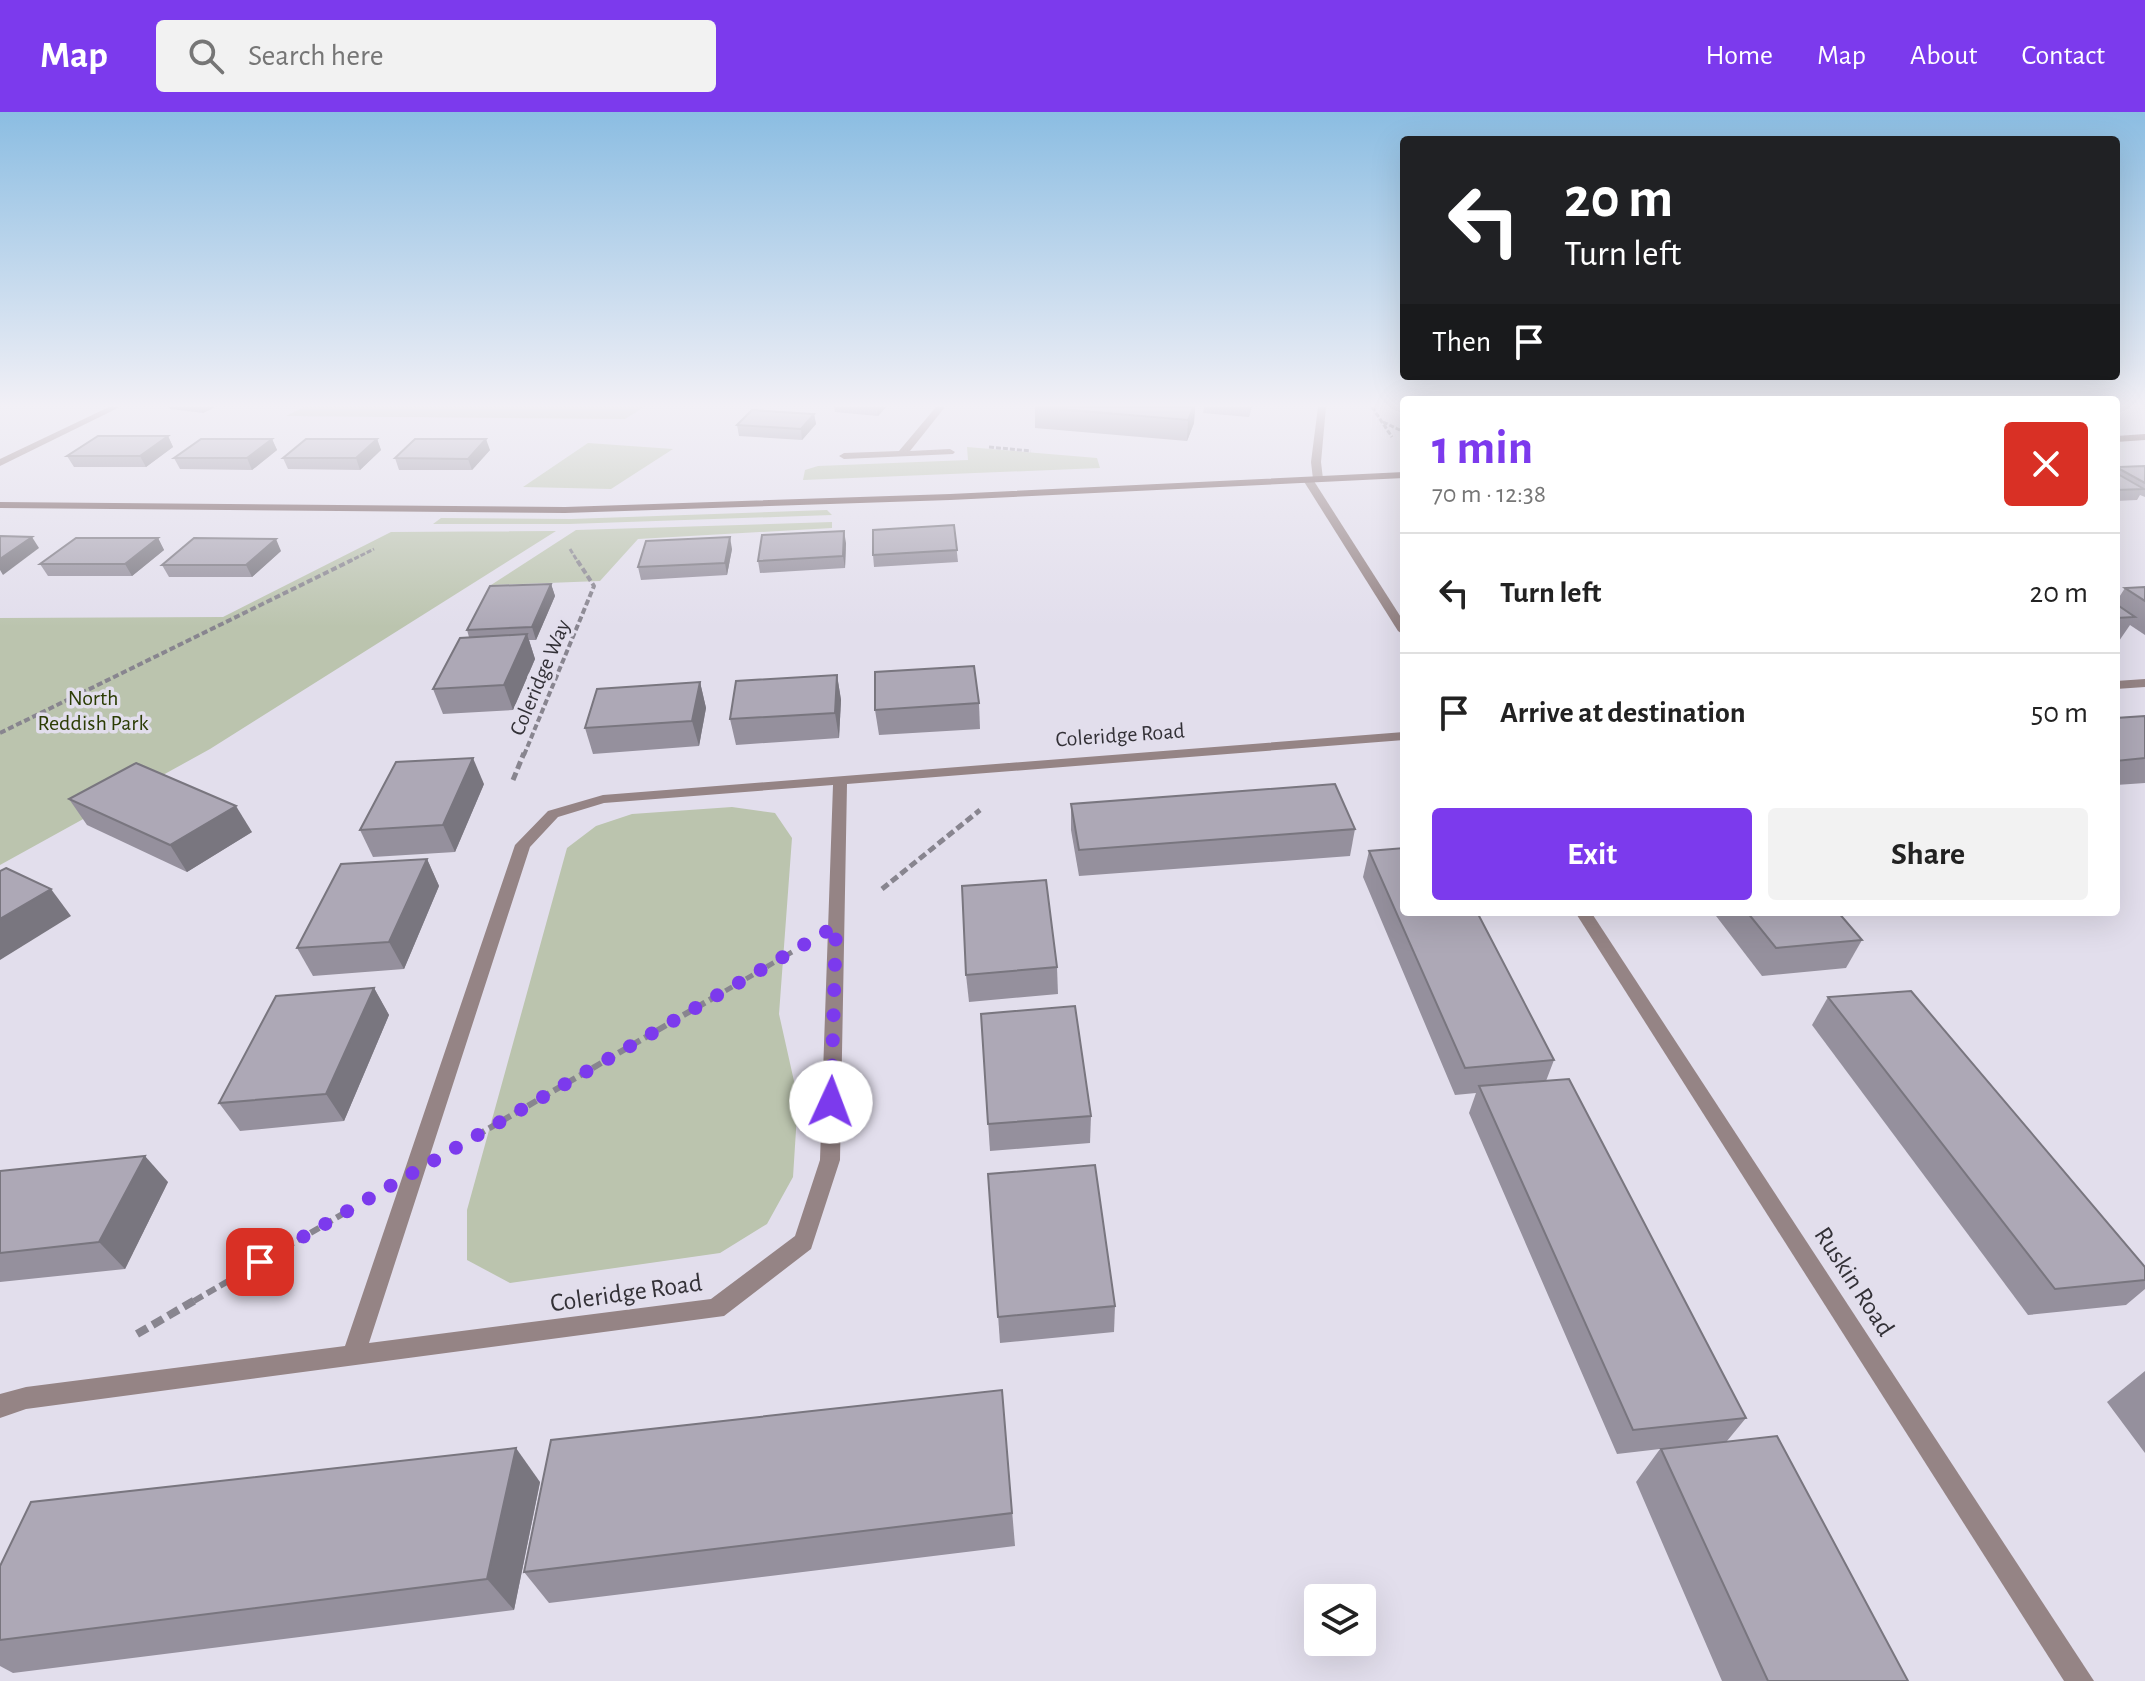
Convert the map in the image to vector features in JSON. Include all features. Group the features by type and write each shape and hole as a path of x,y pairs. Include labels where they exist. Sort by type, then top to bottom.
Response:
{"street":[{"path":"0,505 565,510 1308,480"},
{"path":"1313,480 1400,624"},
{"path":"2120,685 2145,683"},
{"name":"Coleridge Road","path":"353,1356 523,845 553,814 603,799 1400,736"},
{"name":"Coleridge Road","path":"0,1406 26,1398 716,1309 804,1242 830,1160 840,781"},
{"name":"Ruskin Road","path":"1586,916 2080,1681"}],"path":[{"path":"0,733 417,527 435,510"},
{"name":"Coleridge Way","path":"513,780 594,586 569,548"},
{"path":"134,1336 836,926 1037,765"}],"green space":[{"path":"533,480 625,480 611,489 523,487"},
{"path":"827,510 832,515 569,524 433,524 441,518 571,519"},
{"path":"832,522 832,528 638,539 600,581 491,585 576,530"},
{"name":"North Reddish Park","path":"556,531 210,749 0,865 0,618 223,617 391,532"},
{"path":"732,807 775,813 792,838 779,1014 798,1099 793,1177 767,1224 720,1253 510,1283 467,1260 467,1210 567,848 596,826 632,814"}],"building":[{"path":"2120,480 2129,480 2144,489 2120,490"},
{"path":"954,525 957,550 873,555 873,530"},
{"path":"844,531 843,556 758,561 762,535"},
{"path":"0,536 32,537 0,559"},
{"path":"730,537 725,563 638,567 646,541"},
{"path":"76,538 158,538 125,564 40,564"},
{"path":"194,538 276,539 246,565 162,565"},
{"path":"551,584 532,627 467,630 490,586"},
{"path":"2145,587 2145,601 2125,588"},
{"path":"2120,607 2135,617 2120,618"},
{"path":"527,634 504,685 433,689 460,638"},
{"path":"974,666 979,703 875,710 875,672"},
{"path":"837,675 835,713 730,719 736,681"},
{"path":"700,682 692,721 585,728 597,689"},
{"path":"2145,716 2145,758 2120,761 2120,718"},
{"path":"473,758 443,825 360,830 396,762"},
{"path":"136,763 236,806 170,845 69,799"},
{"path":"1335,784 1355,829 1079,850 1071,804"},
{"path":"1400,848 1400,916 1479,916 1554,1060 1465,1068 1369,851"},
{"path":"427,859 389,942 297,948 341,864"},
{"path":"6,868 51,889 0,919 0,871"},
{"path":"1046,880 1057,967 966,975 962,886"},
{"path":"1750,916 1841,916 1862,940 1776,948"},
{"path":"374,988 326,1094 219,1103 276,996"},
{"path":"1911,991 2145,1267 2145,1280 2055,1289 1828,997"},
{"path":"1075,1006 1091,1116 988,1124 981,1014"},
{"path":"1569,1079 1746,1418 1633,1430 1479,1086"},
{"path":"145,1156 99,1242 0,1253 0,1171"},
{"path":"1095,1165 1115,1306 998,1317 988,1174"},
{"path":"1002,1390 1012,1513 524,1572 551,1440"},
{"path":"1777,1436 1908,1681 1768,1681 1661,1449"},
{"path":"516,1448 487,1579 0,1640 0,1566 31,1502"}],"route":[{"path":"260,1262 836,926 831,1102"}]}
